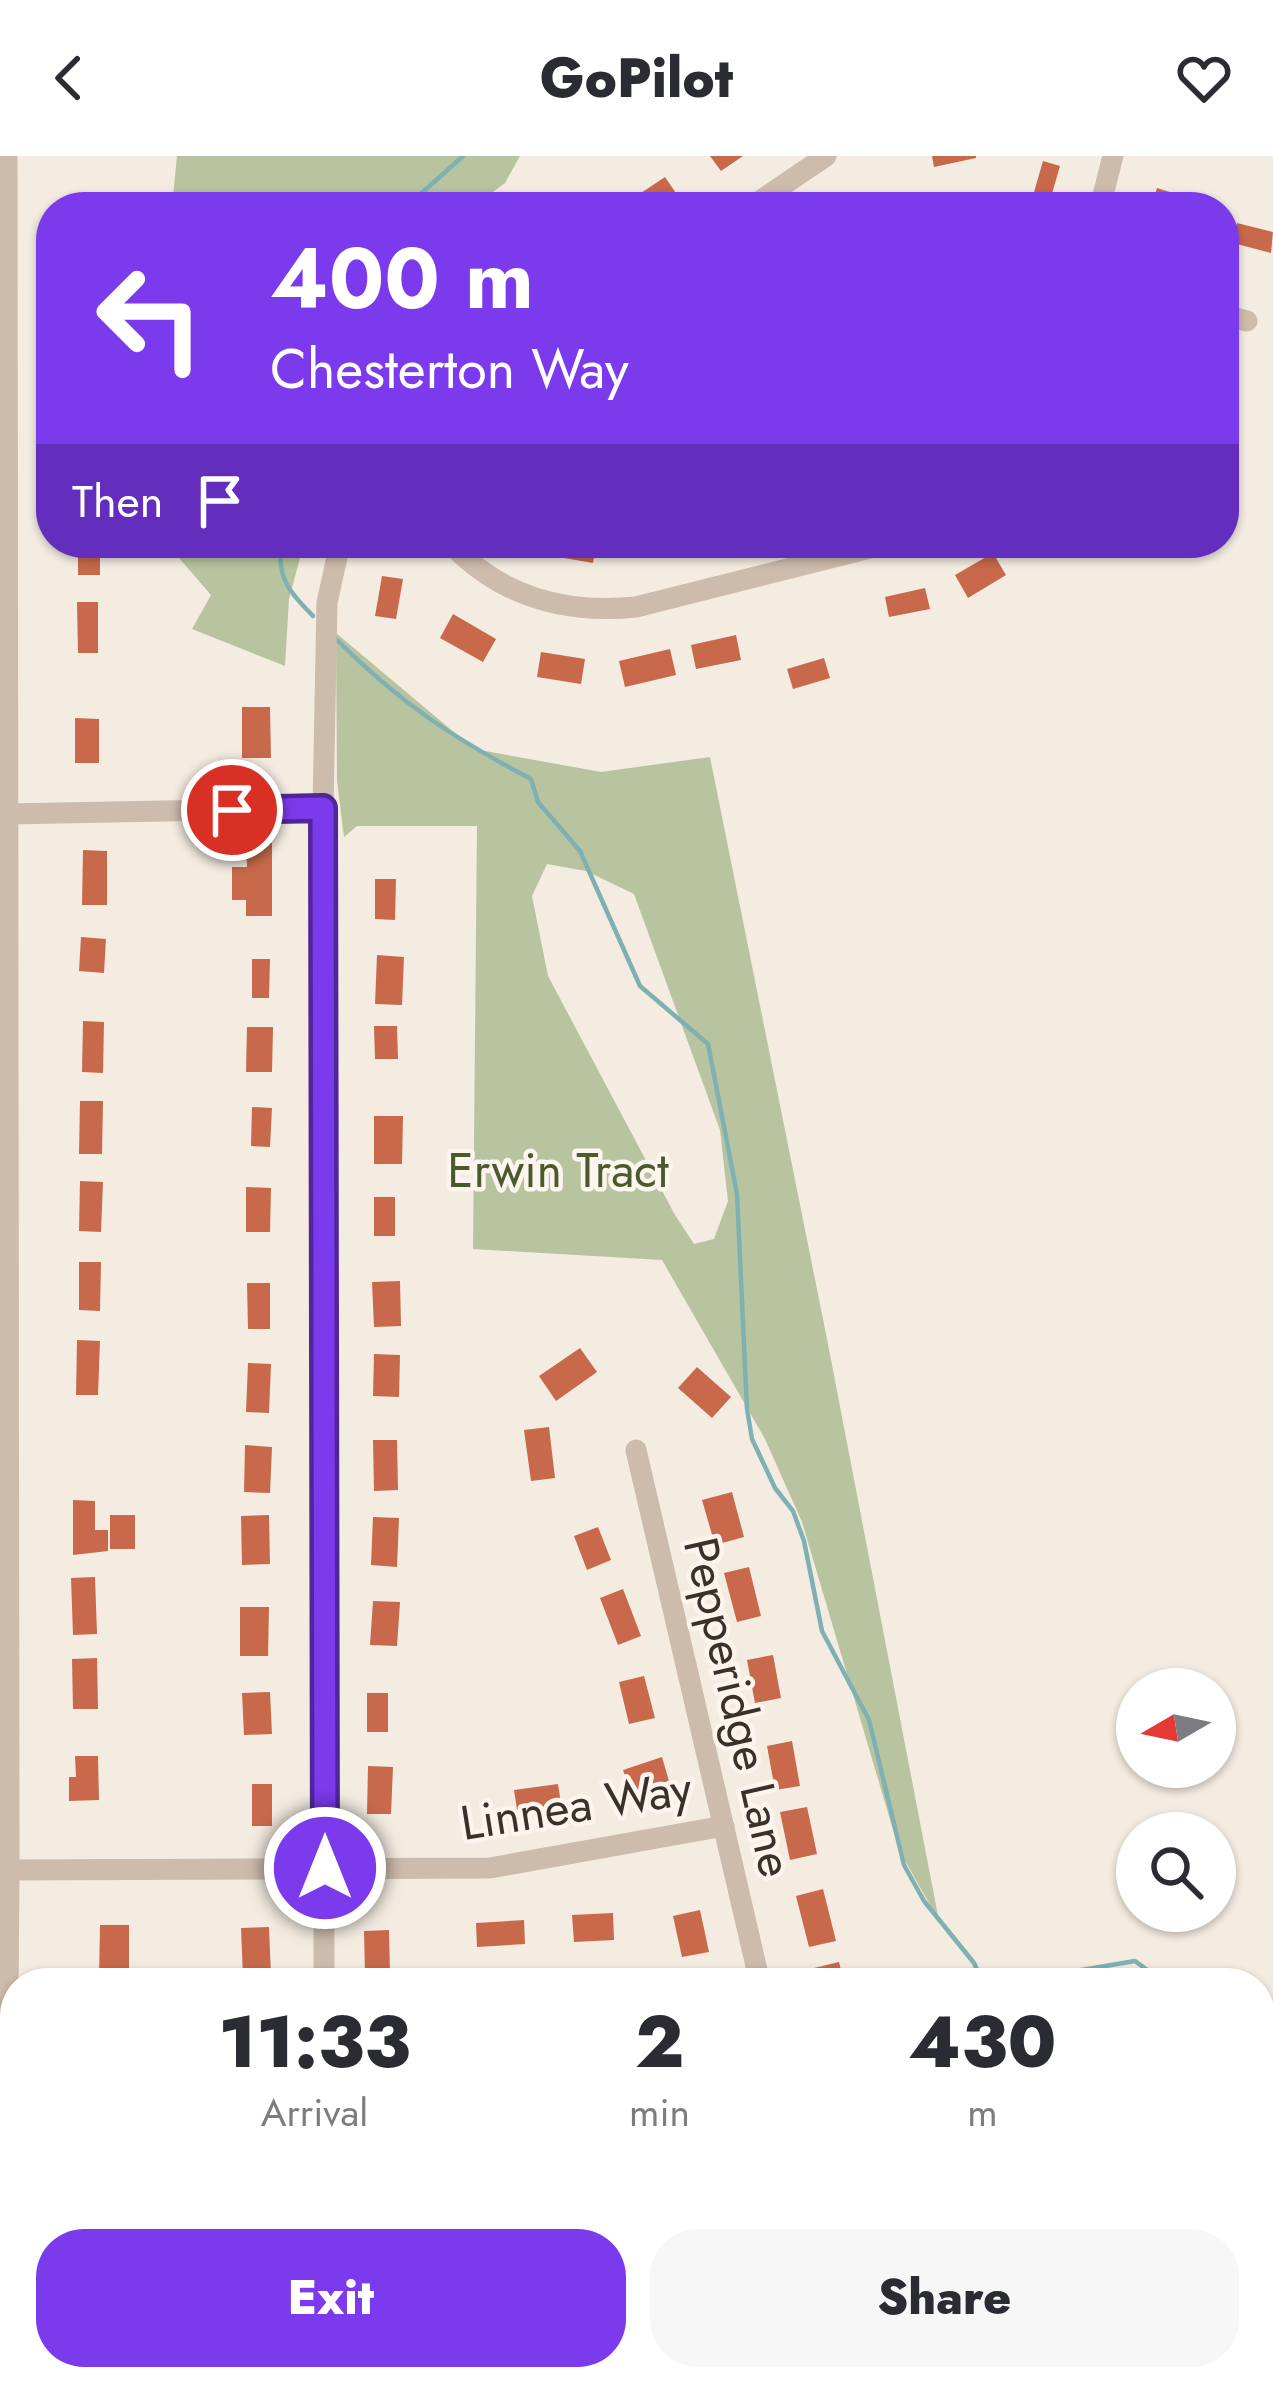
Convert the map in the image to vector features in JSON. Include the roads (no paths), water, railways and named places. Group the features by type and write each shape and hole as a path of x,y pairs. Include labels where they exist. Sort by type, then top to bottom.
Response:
{"street":[{"path":"7,156 8,1968"},
{"path":"774,192 826,156"},
{"path":"1104,192 1113,156"},
{"path":"1239,319 1247,321"},
{"path":"325,1968 323,808 326,603 336,558"},
{"path":"465,558 519,594 561,606 608,610 831,558"},
{"path":"7,814 323,808"},
{"name":"Pepperidge Lane","path":"636,1450 757,1968"},
{"name":"Linnea Way","path":"9,1870 490,1868 724,1826"}],"waterway":[{"path":"423,192 463,156"},
{"path":"281,558 286,583 313,616"},
{"path":"337,640 428,718 531,779 538,802 580,851 640,986 708,1044 737,1194 752,1439 775,1488 793,1511 804,1541 822,1631 869,1720 904,1865 924,1901 976,1968"},
{"path":"1093,1968 1135,1961 1145,1968"}],"park label":[{"name":"Erwin Tract","path":"558,1170"}]}
